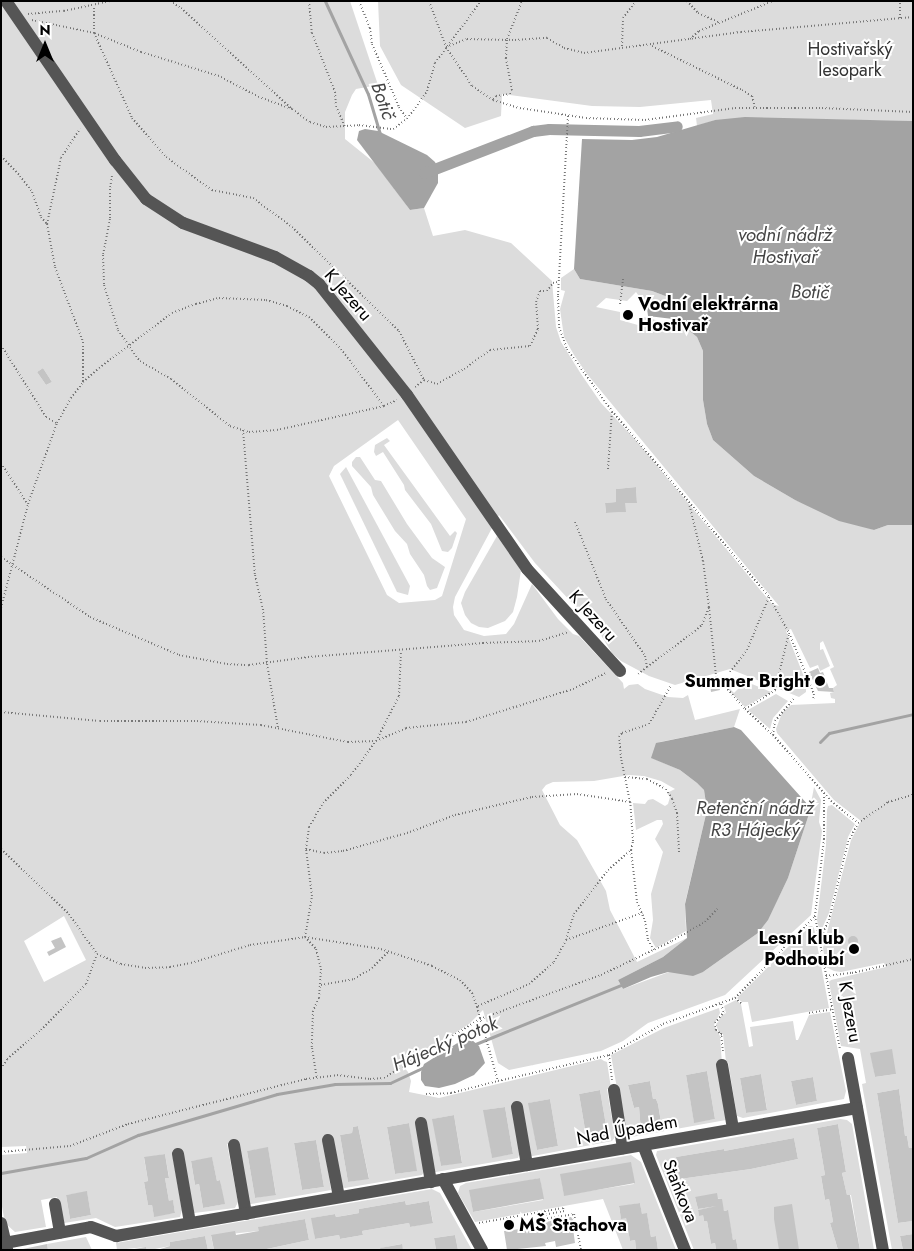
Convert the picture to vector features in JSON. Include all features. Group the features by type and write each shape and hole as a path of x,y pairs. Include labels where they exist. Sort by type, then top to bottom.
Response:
{"street":[{"name":"K Jezeru","path":"6,1 115,160 146,199 160,210 192,226 275,258 309,276 330,297 407,395 527,569 620,671"},
{"name":"K Jezeru","path":"844,1054 857,1108 883,1250"},
{"path":"722,1065 733,1129"},
{"path":"614,1090 623,1148"},
{"path":"517,1107 527,1165"},
{"name":"Nad Úpadem","path":"6,1247 91,1227 116,1236 857,1108"},
{"path":"421,1123 437,1180 482,1250"},
{"path":"328,1140 339,1197"},
{"path":"234,1145 246,1214"},
{"name":"Staňkova","path":"643,1145 685,1250"},
{"path":"178,1154 190,1223"},
{"path":"55,1204 60,1233"},
{"path":"1,1223 6,1247"}],"path":[{"path":"16,15 94,6 110,1"},
{"path":"170,1 181,8 292,109 310,122 326,127 360,125 393,129 407,119 426,91 435,63 482,1"},
{"path":"309,1 312,33 335,92 336,106 345,127"},
{"path":"359,1 370,28 372,44 399,107 407,119"},
{"path":"429,1 446,47 472,86 492,100 520,108 568,116 645,120 728,109 755,108 913,112"},
{"path":"492,100 496,96 510,94 512,90 506,58 507,39 522,1"},
{"path":"622,46 622,18 636,1"},
{"path":"687,1 698,13 719,23"},
{"path":"689,40 699,31 773,1"},
{"path":"900,1 900,18"},
{"path":"94,6 94,33 132,118 166,157 212,190 253,198 292,227 399,331 424,380 438,384 464,369 490,350 530,346 538,329 536,302 540,291 548,291 558,280"},
{"path":"16,15 53,26 94,33 141,52 219,76 259,97 292,109"},
{"path":"446,47 467,39 547,38 564,48 584,53 622,46 650,46 741,32 913,17"},
{"path":"650,46 742,90 752,96 755,108"},
{"path":"83,382 83,342 55,267 47,224 61,158 80,129 85,116"},
{"path":"568,116 558,280 559,328 567,349 612,411 769,597 789,633 814,694 813,700"},
{"path":"1,156 32,192 41,217 47,224"},
{"path":"115,160 110,189 110,219 103,255 104,285 118,330 128,347 140,361 171,379 230,426 249,432 277,430 384,406 407,395 424,380"},
{"path":"620,304 623,278"},
{"path":"1,608 28,504 57,424 83,382 172,313 219,298 266,300 287,306 309,317 341,349 384,406"},
{"path":"1,344 46,417 57,424"},
{"path":"608,469 612,411"},
{"path":"244,430 255,574 263,609 267,664 278,728"},
{"path":"1,463 28,504"},
{"path":"689,500 703,561 716,676 744,709 773,734 831,801 858,823"},
{"path":"575,522 603,592 645,656 647,667"},
{"path":"1,558 90,617 179,655 227,664 267,664 308,657 483,643 539,641 560,636 578,625"},
{"path":"730,672 746,650 769,597"},
{"path":"638,674 696,632 702,625 709,607"},
{"path":"744,709 775,690 789,633"},
{"path":"304,937 312,896 306,849 309,827 323,803 351,775 376,741 399,696 401,651"},
{"path":"1,712 100,721 197,721 278,728 348,742 376,741 406,728 466,722 573,689 605,673 620,671"},
{"path":"654,951 648,940 642,912 637,902 632,873 631,850 633,841 630,802 619,737 622,734 649,724 670,687"},
{"path":"773,734 775,721 794,698"},
{"path":"626,777 647,779 666,789 677,813 679,852"},
{"name":"K Jezeru","path":"824,793 824,839 814,916 844,1054"},
{"path":"306,849 324,853 343,851 410,832 455,815 532,797 577,794 630,802"},
{"path":"819,940 828,920 848,842 858,823 888,802 913,795"},
{"path":"1,849 69,914 97,954 121,964 145,968 170,967 191,963 250,945 304,937 389,952 432,966 460,980 472,993 498,1081"},
{"path":"477,1007 529,984 554,962 566,940 574,914 608,870 631,850"},
{"path":"1,1152 70,1146 128,1124 316,1078 337,1075 370,1079 384,1078 480,1019 601,975 654,951 705,922 717,909"},
{"path":"566,940 642,912"},
{"path":"426,1094 451,1093 609,1055 663,1024 721,1004 734,998 814,916"},
{"path":"304,937 316,949 320,970 321,985 314,1011 312,1048 316,1078"},
{"path":"321,985 354,979 372,968 389,952"},
{"path":"1,1069 86,984 97,954"},
{"path":"826,976 852,973 913,959"},
{"path":"734,998 741,1003"},
{"path":"721,1004 724,1013 715,1023 716,1030 722,1034 722,1065"},
{"path":"809,1013 833,1009"},
{"path":"609,1055 614,1090"},
{"path":"480,1223 563,1208 564,1211 543,1215 544,1219 574,1214 581,1250"}],"green space":[{"path":"1,1 350,1 378,85 356,89 352,95 345,112 345,139 376,164 410,210 424,208 433,236 465,230 511,243 552,281 556,327 561,342 581,374 601,403 634,438 772,604 779,606 587,374 574,355 564,337 560,309 565,291 561,290 561,278 574,269 580,279 652,291 668,297 669,300 661,300 647,308 636,292 627,301 606,298 596,307 620,312 620,320 645,327 644,317 686,328 697,337 703,351 703,400 707,424 713,440 754,476 795,500 874,530 888,525 913,525 913,1148 909,1148 907,1136 905,1136 899,1089 877,1093 898,1223 913,1221 913,1234 900,1236 903,1250 892,1250 862,1084 866,1083 860,1049 841,1046 829,982 886,967 884,963 841,972 834,971 826,967 823,948 851,840 861,821 834,800 777,733 776,729 782,713 791,705 835,703 835,699 831,698 830,693 834,692 833,688 837,685 830,669 834,667 823,641 820,643 820,650 823,649 830,666 820,671 818,665 810,668 791,629 786,631 806,682 806,692 799,697 730,669 675,685 649,676 621,661 612,653 599,632 535,563 499,515 455,597 454,615 464,630 484,636 506,634 514,624 532,584 558,619 573,634 579,636 623,683 624,689 629,685 638,684 645,689 668,697 683,698 688,695 695,720 740,709 734,727 660,742 652,758 680,770 697,783 704,790 707,810 685,903 686,931 656,948 650,938 653,920 651,894 663,852 655,839 663,824 662,820 657,820 636,830 633,803 645,804 648,800 653,799 665,806 668,804 670,797 667,793 675,789 661,781 644,776 629,775 594,781 553,782 546,785 542,790 560,825 577,840 606,891 610,910 637,962 687,938 663,957 618,980 623,989 669,972 703,972 758,933 768,919 788,878 809,814 814,787 821,800 819,822 822,831 811,915 725,995 648,1023 623,1041 601,1051 509,1070 498,1063 483,1010 469,1024 403,1066 408,1072 411,1081 409,1092 439,1098 601,1059 607,1062 611,1088 607,1089 615,1137 612,1141 533,1156 519,1155 518,1158 436,1172 424,1172 422,1175 345,1188 342,1187 323,1138 331,1190 251,1204 249,1204 237,1142 227,1144 238,1202 235,1208 194,1213 172,1153 182,1210 180,1217 115,1227 96,1218 64,1223 57,1197 41,1200 46,1227 15,1232 5,1223 1,1201 1,1155 27,1153 26,1146 1,1147","holes":["43,368 52,382 46,385 37,372","398,420 466,519 442,596 435,600 399,603 387,595 329,476 334,466","636,487 637,503 625,503 625,512 606,513 605,503 616,502 616,489","64,916 86,960 44,982 24,941","871,1053 896,1074 875,1077","600,1090 608,1137 587,1141 579,1094","550,1099 558,1146 537,1150 529,1103","505,1107 513,1154 492,1157 484,1110","454,1115 462,1162 441,1166 433,1119","409,1123 416,1171 395,1174 387,1127","358,1126 369,1178 348,1182 340,1135 352,1133 353,1127","316,1140 324,1187 302,1190 294,1143","268,1148 276,1194 255,1198 247,1151","165,1154 169,1177 165,1178 169,1201 173,1201 175,1213 154,1216 152,1205 148,1205 144,1182 148,1181 144,1158","212,1158 217,1181 220,1180 224,1204 203,1208 199,1184 195,1185 191,1161","87,1192 91,1215 70,1219 66,1195"]},
{"name":"Hostivařský lesopark","path":"378,1 913,1 913,121 715,120 697,126 696,118 713,114 711,100 640,107 592,106 502,94 501,116 465,128 401,85 380,46"},
{"path":"387,438 390,441 384,445 450,536 455,531 457,533 452,548 448,552 442,551 431,524 405,490 404,485 383,452 376,456 374,452 375,445"},
{"path":"356,457 360,457 375,480 381,481 407,524 432,558 445,567 437,588 430,590 427,586 424,575 410,554 407,544 395,531 373,495 371,487 352,466 352,462"},
{"path":"346,467 410,586 408,595 397,592 340,474"},
{"path":"497,536 521,570 517,597 513,612 505,621 488,628 479,627 471,623 465,615 461,603 465,592"},
{"path":"735,677 771,692 745,707 728,687 734,693 742,685"},
{"path":"776,694 788,701 773,718 770,729 748,710"},
{"path":"832,805 855,824 848,837 829,913 820,933 817,920 826,845 827,810 828,806"},
{"path":"809,926 814,928 829,1008 752,1022 748,1002 742,1002 737,998"},
{"path":"736,1000 741,1004 749,1047 753,1046 750,1027 793,1021 796,1040 798,1040 809,1015 830,1012 846,1091 844,1099 743,1118 737,1116 728,1062 726,1062 723,1034 719,1033 716,1025 722,1015 726,1013 724,1006","holes":["761,1074 767,1109 746,1113 740,1078","813,1077 817,1101 796,1105 791,1081"]},
{"path":"719,1008 720,1013 714,1025 720,1036 726,1120 626,1138 611,1055 664,1028","holes":["707,1071 715,1119 694,1122 686,1075","650,1081 653,1099 656,1099 658,1104 662,1128 641,1132 639,1107 634,1108 628,1085"]},
{"path":"840,1119 847,1120 852,1124 874,1250 860,1250 851,1195 847,1195 842,1173 846,1172 838,1124 817,1128 825,1175 821,1176 825,1200 829,1199 833,1222 830,1223 838,1250 738,1250 736,1239 733,1240 727,1210 724,1211 722,1206 698,1210 699,1215 703,1215 704,1221 707,1221 711,1244 715,1243 716,1250 694,1250 656,1155 657,1151","holes":["794,1138 798,1159 751,1169 680,1179 676,1157 724,1149 724,1151","695,1197 721,1199 722,1205 698,1209"]},
{"path":"631,1155 641,1162 676,1250 658,1250 656,1236 651,1237 647,1214 642,1215 640,1203 619,1207 621,1218 626,1218 630,1241 635,1240 636,1250 623,1250 603,1199 475,1222 458,1193 460,1186 466,1183","holes":["631,1164 634,1184 564,1195 561,1177","540,1178 543,1200 473,1212 470,1193"]},
{"path":"432,1189 440,1193 472,1250 458,1250 455,1235 434,1238 436,1250 403,1250 401,1244 381,1248 381,1250 262,1250 309,1240 305,1219 259,1227 259,1231 211,1236 214,1250 208,1250 205,1236 170,1242 170,1246 150,1250 147,1250 146,1247 117,1250 116,1243","holes":["405,1201 406,1205 429,1201 433,1222 410,1227 409,1223 362,1231 363,1235 340,1239 339,1235 315,1239 312,1218 335,1214 336,1217 359,1213 359,1209"]},
{"path":"86,1237 92,1250 48,1250 47,1244"}],"water":[{"name":"vodní nádrž Hostivař","path":"745,117 913,121 913,525 888,525 874,530 839,521 795,500 754,476 713,440 707,424 703,400 703,351 697,337 686,328 675,324 673,319 648,316 647,308 661,300 669,300 668,297 652,291 580,279 574,269 582,139 632,140 657,137 715,120"},
{"path":"365,129 378,131 427,155 435,162 438,168 438,183 424,208 410,210 357,140 359,131"},
{"name":"Retenční nádrž R3 Hájecký","path":"734,727 741,730 809,806 809,814 788,878 768,920 758,933 703,972 693,976 668,972 623,989 618,980 663,957 687,938 685,904 707,810 704,790 697,783 680,770 651,758 656,743"},
{"path":"472,1040 479,1046 485,1063 474,1075 455,1084 439,1088 425,1086 421,1080 424,1064 459,1042"}],"building":[{"name":"Vodní elektrárna Hostivař","path":"623,311 634,313 633,319 622,318"},
{"path":"43,368 52,382 46,385 37,372"},
{"path":"636,487 637,503 625,503 626,512 606,513 605,503 616,502 616,489"},
{"name":"Summer Bright","path":"818,668 820,673 823,672 829,688 833,688 834,692 818,691 809,672"},
{"path":"718,684 720,690 711,692 710,685"},
{"path":"851,936 855,936 858,941 857,945 851,946 848,943 848,939"},
{"path":"61,937 66,947 49,956 47,952 55,948 51,941"},
{"path":"892,1049 896,1074 875,1077 870,1053"},
{"path":"707,1071 715,1119 694,1123 686,1075"},
{"path":"761,1074 767,1110 746,1113 740,1078"},
{"path":"813,1077 817,1101 796,1105 791,1081"},
{"path":"650,1081 653,1099 656,1099 658,1104 662,1128 641,1132 639,1107 634,1108 628,1085"},
{"path":"899,1089 905,1136 907,1136 909,1148 913,1148 913,1221 898,1223 877,1093"},
{"path":"600,1090 608,1137 587,1141 579,1094"},
{"path":"550,1099 558,1146 537,1150 528,1103"},
{"path":"505,1107 513,1154 492,1158 483,1110"},
{"path":"454,1115 462,1163 441,1166 432,1119"},
{"path":"409,1123 417,1171 395,1174 387,1127"},
{"path":"838,1124 846,1172 842,1173 847,1195 850,1195 860,1250 838,1250 830,1223 833,1222 829,1199 825,1200 821,1176 825,1175 817,1128"},
{"path":"358,1126 369,1179 348,1182 340,1135 352,1133 353,1127"},
{"path":"794,1138 798,1159 751,1169 680,1179 676,1157 724,1149 724,1151"},
{"path":"316,1140 324,1187 302,1190 294,1143"},
{"path":"268,1147 276,1195 255,1198 247,1151"},
{"path":"165,1154 169,1178 165,1178 169,1201 173,1200 175,1213 154,1217 152,1205 148,1205 144,1182 148,1181 144,1157"},
{"path":"212,1157 217,1181 220,1180 225,1204 203,1208 199,1184 195,1185 191,1161"},
{"path":"631,1162 635,1183 564,1196 560,1174"},
{"path":"540,1178 544,1199 473,1212 469,1190"},
{"path":"87,1191 91,1215 70,1219 66,1195"},
{"path":"717,1193 718,1199 722,1199 724,1211 728,1210 733,1240 736,1239 738,1250 716,1250 715,1243 711,1244 707,1221 704,1221 703,1215 699,1216 698,1210 717,1206 698,1209 695,1197"},
{"path":"405,1201 406,1205 429,1201 433,1223 410,1227 409,1223 362,1231 363,1235 340,1239 339,1235 315,1239 311,1218 335,1214 336,1217 348,1215 359,1213 359,1209"},
{"path":"640,1203 642,1214 647,1213 651,1237 656,1236 658,1250 636,1250 635,1240 630,1241 626,1218 621,1219 619,1206"},
{"path":"792,1204 799,1250 779,1250 774,1207"},
{"path":"571,1217 574,1221 572,1221 575,1243 556,1247 555,1241 545,1243 546,1246 507,1250 504,1231 537,1227 536,1220 541,1218 541,1222 546,1222"},
{"path":"305,1219 309,1240 262,1250 214,1250 211,1235 235,1231 236,1235 259,1231 258,1227"},
{"path":"913,1234 913,1250 903,1250 900,1236"},
{"path":"455,1235 458,1250 436,1250 434,1238"},
{"path":"205,1236 208,1250 157,1250 170,1246 170,1242"},
{"path":"47,1244 48,1250 23,1249"},
{"path":"402,1244 403,1250 381,1250 380,1248"},
{"path":"146,1247 147,1250 134,1250 134,1249"}],"waterway":[{"name":"Botič","path":"325,1 368,94 380,134"},
{"path":"424,173 533,131 549,129 639,131 677,126"},
{"name":"Hájecký potok","path":"820,742 829,733 913,714"},
{"name":"Hájecký potok","path":"473,1045 623,984"},
{"name":"Hájecký potok","path":"1,1173 86,1158 138,1135 277,1094 335,1084 390,1083 424,1067"}],"place":[{"name":"Vodní elektrárna Hostivař","path":"628,315"},
{"name":"Summer Bright","path":"820,681"},
{"name":"Lesní klub Podhoubí","path":"854,949"},
{"name":"MŠ Stachova","path":"509,1225"}]}
